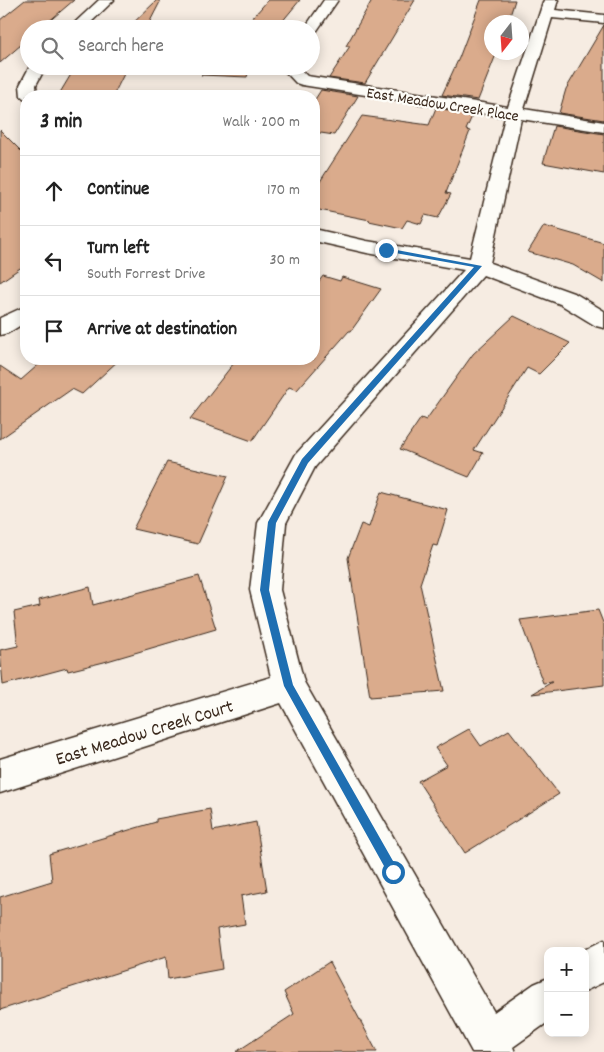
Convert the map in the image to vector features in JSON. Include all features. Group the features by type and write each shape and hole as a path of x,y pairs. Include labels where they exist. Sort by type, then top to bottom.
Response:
{"street":[{"path":"85,20 107,0"},
{"path":"317,20 331,0"},
{"path":"544,1001 491,1046 289,686 265,590 272,522 305,461 479,266 514,114 549,6 604,20"},
{"path":"28,90 28,85 33,75"},
{"name":"East Meadow Creek Place","path":"297,75 302,80 604,127"},
{"path":"320,236 479,266 568,300 604,321"},
{"path":"0,328 20,316"},
{"name":"East Meadow Creek Court","path":"0,776 289,686"},
{"path":"589,969 604,959"}],"building":[{"path":"25,0 74,0 51,20 20,20 20,46 0,63 0,20"},
{"path":"157,0 160,2 151,20 136,20"},
{"path":"268,0 300,0 283,20 251,20"},
{"path":"372,0 415,0 365,83 329,78 350,46 346,46"},
{"path":"481,0 515,0 510,15 484,15 484,60 494,60 478,100 442,95 459,58"},
{"path":"604,25 604,120 559,113 566,89"},
{"path":"71,75 124,75 116,90 62,90"},
{"path":"201,75 248,75 247,77"},
{"path":"321,90 358,96 334,135 320,133"},
{"path":"436,108 473,114 466,130 470,131 446,193 451,194 438,218 425,215 421,224 407,220 402,228 320,210 320,182 362,116 429,125"},
{"path":"554,126 604,134 604,174 543,163"},
{"path":"0,130 20,150 20,268 0,282"},
{"path":"544,226 604,243 604,283 573,265 528,252"},
{"path":"323,276 340,281 342,277 381,289 351,331 320,364 320,280"},
{"path":"514,316 570,343 539,374 527,368 474,450 483,453 469,477 400,449 421,418 426,420 473,354"},
{"path":"38,365 113,365 82,394 72,389 0,439 0,366 21,380"},
{"path":"232,365 319,365 297,390 289,387 252,441 190,419"},
{"path":"167,462 228,476 198,544 133,529"},
{"path":"381,492 448,510 437,546 433,545 420,584 444,691 370,697 348,558 361,524 369,527"},
{"path":"199,576 216,629 104,662 68,671 67,668 3,685 0,650 18,646 14,612 40,606 39,600 90,587 93,605"},
{"path":"598,610 604,625 604,685 532,694 552,682 543,683 520,620"},
{"path":"469,729 481,746 509,730 559,794 465,853 418,781 447,765 435,748"},
{"path":"210,809 213,831 256,822 267,891 241,896 245,924 217,929 222,969 168,979 166,957 0,1010 0,897 52,881 49,854 156,822 156,819"},
{"path":"329,962 377,1052 236,1052 294,1014 284,992"}],"route":[{"path":"386,250 479,266 305,461 272,522 265,590 289,686 393,872"}]}
